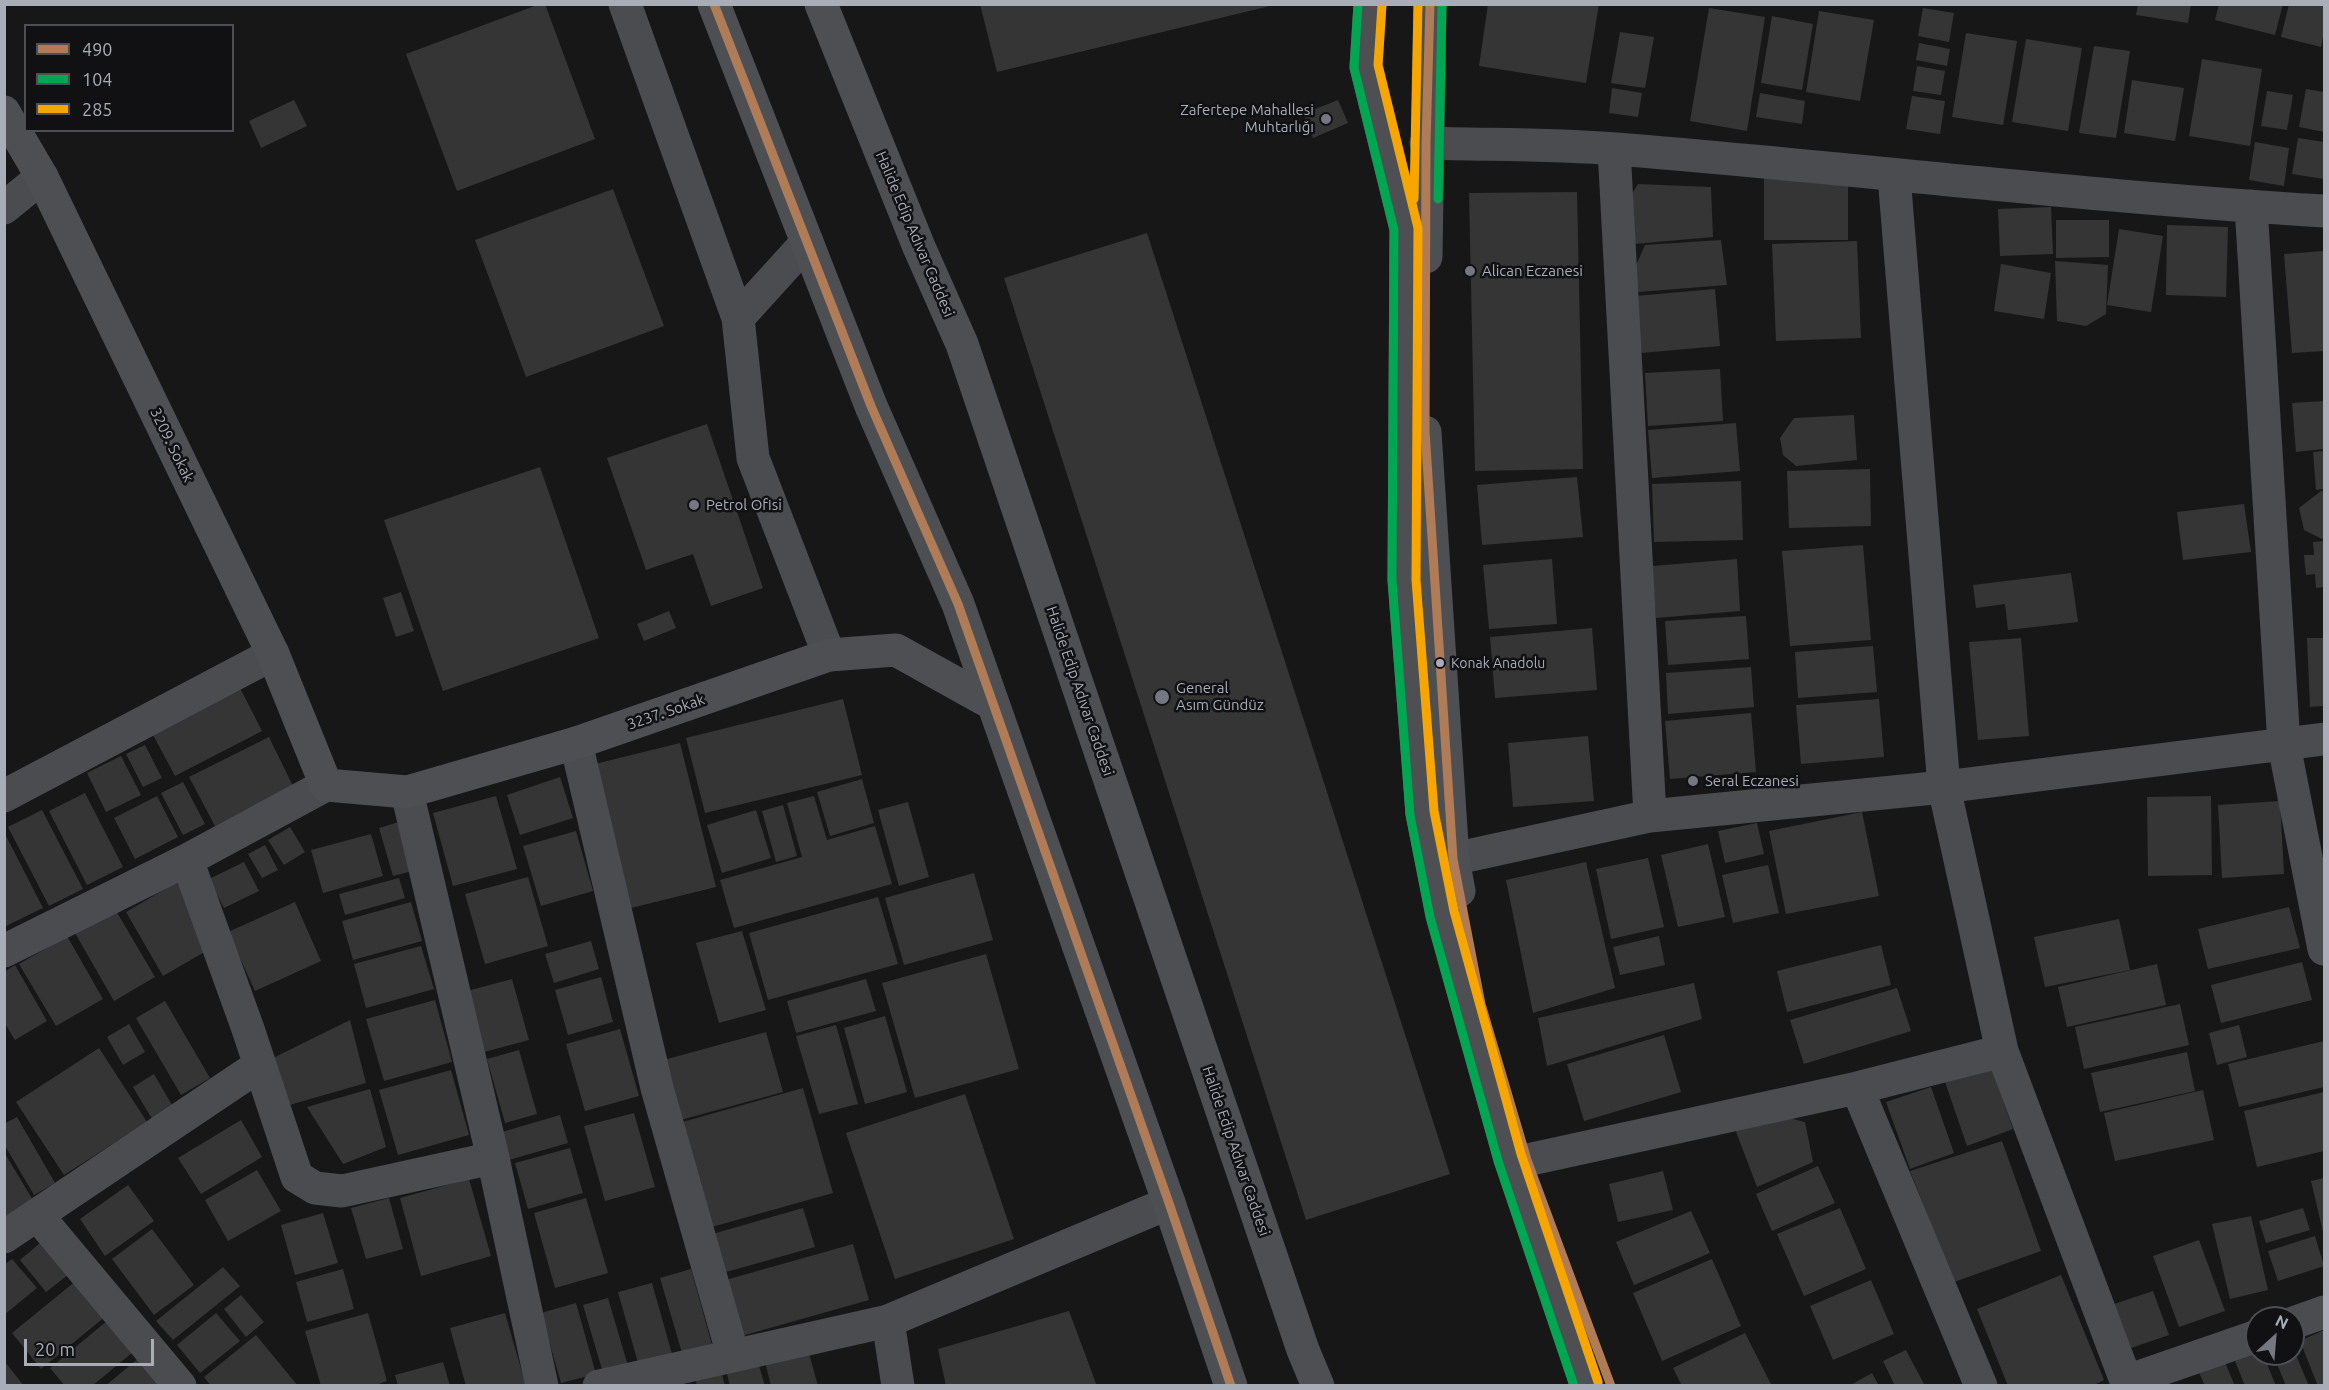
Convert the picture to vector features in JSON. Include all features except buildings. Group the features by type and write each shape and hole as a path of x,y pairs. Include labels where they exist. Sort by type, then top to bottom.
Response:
{"main road":[{"path":"714,4 871,406 958,604 1169,1203 1230,1386"},
{"name":"Halide Edip Adıvar Caddesi","path":"821,4 919,247 962,344 1303,1350 1318,1386"},
{"path":"1370,4 1366,66 1406,229 1404,580 1422,813 1442,914 1510,1158 1587,1386"},
{"path":"1430,4 1426,143 1425,431 1453,859 1481,1004 1527,1160 1611,1386"},
{"name":"3209. Sokak","path":"4,112 42,177 273,654 326,785"},
{"name":"3237. Sokak","path":"326,785 408,792 576,743 829,655 896,650 993,704"}],"street":[{"path":"625,4 738,318 753,459 829,655"},
{"path":"1426,143 1614,149 1894,176 2251,207 2325,211"},
{"path":"1614,149 1650,816"},
{"path":"1894,176 1944,787 2002,1051 2128,1383 2245,1340"},
{"path":"4,208 42,177"},
{"path":"2251,207 2284,745 2325,949"},
{"path":"738,318 807,242"},
{"path":"4,796 273,654"},
{"path":"1453,859 1650,816 1944,787 2325,739"},
{"path":"576,743 657,1088 733,1355"},
{"path":"4,951 187,860 326,785"},
{"path":"408,792 493,1158 542,1386"},
{"path":"187,860 297,1177 315,1188 342,1191 493,1158"},
{"path":"1527,1160 1857,1088 2002,1051"},
{"path":"4,1237 260,1065"},
{"path":"1857,1088 1981,1386"},
{"path":"599,1386 888,1321 1169,1203"},
{"path":"38,1216 180,1386"},
{"path":"2305,1319 2325,1312"},
{"path":"888,1321 898,1386"}],"transit line":[{"name":"490","path":"714,4 871,406 958,604 1231,1386"},
{"name":"104","path":"1358,4 1354,68 1394,230 1392,580 1410,815 1430,917 1498,1161 1574,1386"},
{"name":"285","path":"1414,199 1418,4"},
{"name":"490","path":"1430,4 1426,143 1425,431 1453,859 1481,1004 1527,1160 1611,1386"},
{"name":"104","path":"1438,199 1442,4"},
{"name":"285","path":"1382,5 1378,65 1418,228 1416,580 1434,811 1454,911 1521,1154 1598,1382"}],"place":[{"name":"Zafertepe Mahallesi Muhtarlığı","path":"1326,119"},
{"name":"Alican Eczanesi","path":"1470,271"},
{"name":"Petrol Ofisi","path":"694,505"},
{"name":"Konak Anadolu","path":"1440,663"},
{"name":"General Asım Gündüz","path":"1162,697"},
{"name":"Seral Eczanesi","path":"1693,781"}]}
